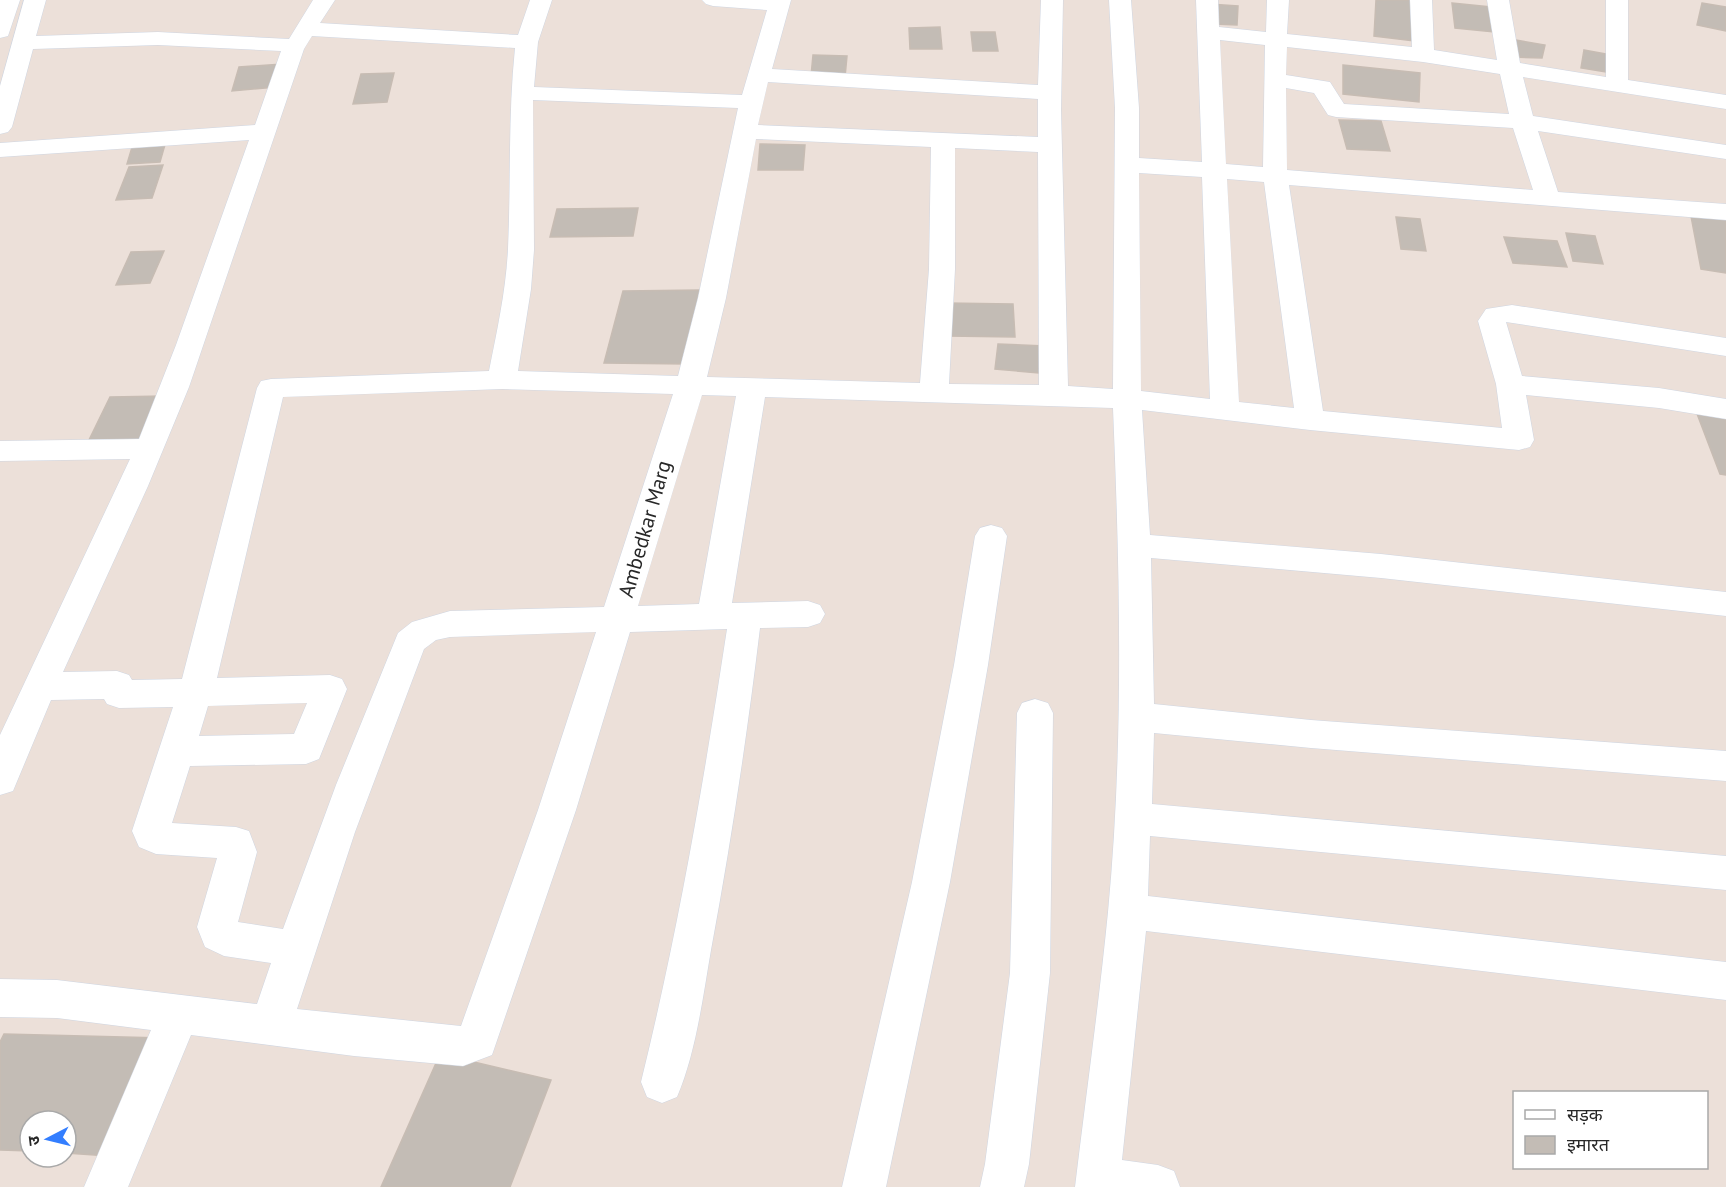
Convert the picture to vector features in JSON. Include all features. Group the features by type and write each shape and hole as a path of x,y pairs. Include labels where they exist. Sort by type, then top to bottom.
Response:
{"street":[{"path":"0,31 9,0"},
{"path":"0,127 35,0"},
{"path":"0,780 39,686 175,387 299,38 324,0"},
{"path":"502,381 513,325 520,260 522,93 527,42 541,0"},
{"path":"712,0 779,2"},
{"path":"1052,0 1050,145 1054,395"},
{"path":"1120,0 1127,108 1127,399 1135,544 1137,717 1128,911 1097,1183 1158,1187"},
{"path":"1207,0 1225,410"},
{"path":"1278,0 1274,80 1275,176 1310,420"},
{"path":"1421,0 1423,55"},
{"path":"1498,0 1509,68 1522,122 1548,198"},
{"path":"1617,0 1617,85"},
{"name":"Ambedkar Marg","path":"271,1026 463,1046 471,1045 480,1035 557,810 690,386 712,298 745,131 779,2"},
{"path":"1209,32 1423,55 1726,102"},
{"path":"22,43 153,37 240,40 299,38 527,42"},
{"path":"758,75 1050,93"},
{"path":"1274,80 1322,87 1336,110 1522,122 1638,137 1726,152"},
{"path":"522,93 752,102"},
{"path":"745,131 1050,145"},
{"path":"0,150 264,132"},
{"path":"934,393 942,269 943,140"},
{"path":"1126,165 1215,170 1726,212"},
{"path":"295,949 224,938 219,934 218,927 238,852 236,843 152,836 196,691 231,560 271,388 381,382 502,381 1054,395 1127,399 1310,420 1519,440 1509,384 1492,321 1496,315 1504,313 1726,347"},
{"path":"1509,384 1659,399 1726,409"},
{"path":"662,1082 681,1005 720,797 729,617 752,388"},
{"path":"0,452 148,449"},
{"path":"864,1187 931,882 969,676 991,537"},
{"path":"1135,544 1726,603"},
{"path":"0,998 57,999 271,1026 295,949 381,713 410,642 416,634 439,625 808,614"},
{"path":"39,686 117,685 119,694 330,689 306,749 176,752"},
{"path":"1002,1187 1007,1164 1030,973 1035,713"},
{"path":"1137,717 1311,734 1726,766"},
{"path":"1134,818 1231,830 1726,873"},
{"path":"1128,911 1726,981"},
{"path":"106,1187 179,1014"}],"building":[{"path":"1376,0 1414,0 1414,41 1374,36"},
{"path":"1452,3 1491,7 1494,32 1455,28"},
{"path":"1702,3 1726,7 1726,31 1697,25"},
{"path":"1209,4 1238,6 1237,25 1214,24"},
{"path":"940,27 942,49 910,49 909,28"},
{"path":"971,32 995,32 998,51 973,51"},
{"path":"1510,39 1545,45 1542,58 1512,57"},
{"path":"1584,50 1611,55 1613,73 1581,68"},
{"path":"813,55 847,56 845,77 811,76"},
{"path":"282,64 276,87 232,91 239,67"},
{"path":"1343,65 1420,73 1419,102 1343,94"},
{"path":"394,73 387,102 353,104 361,74"},
{"path":"1339,120 1381,121 1390,151 1347,149"},
{"path":"166,141 160,162 127,164 133,144"},
{"path":"760,144 805,145 803,170 758,170"},
{"path":"163,165 152,198 116,200 129,167"},
{"path":"638,208 633,236 550,237 557,209"},
{"path":"1690,211 1726,216 1726,273 1701,269"},
{"path":"1396,217 1420,219 1426,251 1401,249"},
{"path":"1566,233 1595,236 1603,264 1573,261"},
{"path":"1504,237 1557,241 1567,267 1513,263"},
{"path":"164,251 150,283 116,285 131,252"},
{"path":"700,290 687,364 604,363 623,291"},
{"path":"946,303 1013,304 1015,337 947,336"},
{"path":"998,344 1045,346 1050,374 995,369"},
{"path":"164,396 145,439 89,440 110,397"},
{"path":"1696,411 1726,413 1726,475 1720,474"},
{"path":"4,1034 163,1038 109,1156 78,1154 78,1109 18,1109 18,1151 0,1150 0,1042"},
{"path":"440,1054 551,1080 510,1187 381,1187"}]}
